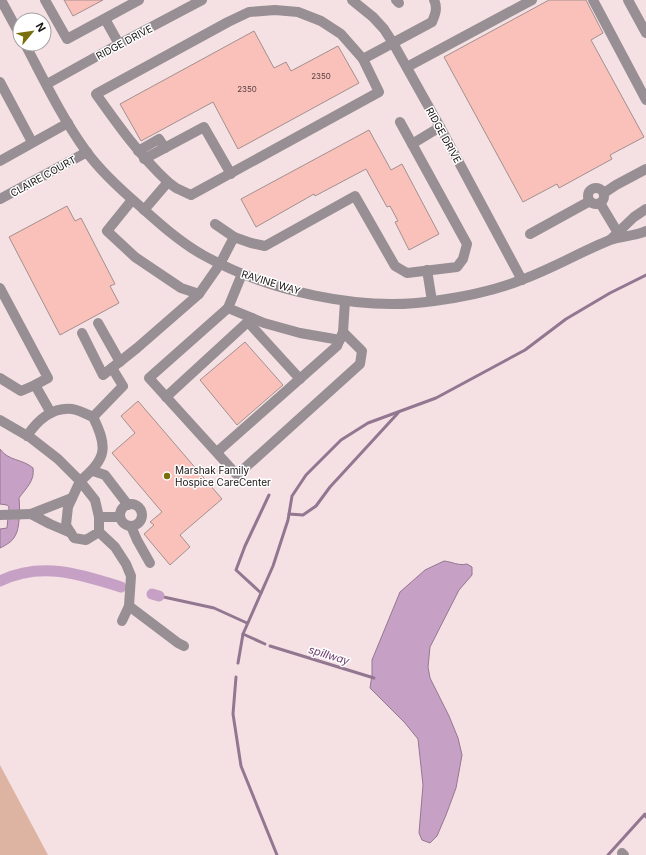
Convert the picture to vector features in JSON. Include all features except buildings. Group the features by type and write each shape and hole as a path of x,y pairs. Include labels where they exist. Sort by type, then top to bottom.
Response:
{"street":[{"path":"1,0 12,20"},
{"path":"45,0 67,39 139,0"},
{"name":"RIDGE DRIVE","path":"47,84 202,0"},
{"name":"RIDGE DRIVE","path":"352,0 373,17 384,29 393,43 522,280"},
{"path":"363,59 432,22 436,14 436,4 434,0"},
{"path":"407,67 532,0"},
{"path":"593,0 646,100"},
{"path":"628,0 646,33"},
{"path":"275,10 298,12 320,21 341,34 363,59 379,92 191,195 176,188 168,182 141,155 96,94 249,12 275,10"},
{"path":"105,19 119,44"},
{"name":"RAVINE WAY","path":"29,52 68,123 87,152 104,173 132,200 182,241 202,254 242,274 280,286 345,301 408,304 432,301 486,290 522,280 614,236 634,217 646,209"},
{"path":"0,82 32,142"},
{"path":"215,224 234,237 265,246 356,196 395,266 407,273 457,267 463,259 467,244 400,122"},
{"path":"0,161 68,123"},
{"path":"141,155 159,139 165,148 204,127 231,174"},
{"path":"412,144 440,127"},
{"name":"CLAIRE COURT","path":"0,199 87,152"},
{"path":"604,193 646,168"},
{"path":"144,210 168,182"},
{"path":"530,234 595,202 603,201 604,193 600,188 592,188 588,194 595,202 614,236"},
{"path":"132,200 106,231 135,257 181,288 199,294"},
{"name":"RAVINE WAY","path":"614,236 646,232"},
{"path":"82,333 103,375 138,348 199,294 220,264 234,237"},
{"path":"427,270 432,301"},
{"path":"228,308 250,320 300,332 341,336 362,351 360,364 237,474 148,378 228,308 242,274"},
{"path":"0,288 48,378 21,390 0,378"},
{"path":"217,452 337,346 341,336 345,301"},
{"path":"250,320 300,379"},
{"path":"166,397 250,320"},
{"path":"98,323 120,362"},
{"path":"93,417 123,386 112,368"},
{"path":"35,385 51,413"},
{"path":"27,436 35,425 55,411 71,409 93,417 101,434 103,448 100,460 93,471 80,482 72,498 68,507 66,525 74,538 86,540 99,532"},
{"path":"0,420 27,436 58,459 95,500 99,516 99,532 115,547 126,564 131,576 129,606 122,621"},
{"path":"93,471 105,475 128,505"},
{"path":"4,515 31,514 72,498"},
{"path":"131,526 134,526 140,521 142,514 141,510 135,505 128,505 122,509 120,517 124,523 131,526 150,564"},
{"path":"31,514 71,533"},
{"path":"99,516 120,517"},
{"path":"129,606 184,646"}],"shaded area":[{"path":"0,449 7,456 33,468 33,477 19,498 20,507 17,533 11,542 0,548 0,529 7,528 9,507 7,505 0,504"},
{"path":"444,561 467,564 472,567 472,575 459,590 430,647 428,667 430,678 449,716 458,738 462,755 456,788 437,836 430,843 422,840 419,833 423,785 418,739 405,723 370,688 372,660 400,592 425,570"},
{"path":"0,765 48,855 0,855"}],"waterway":[{"path":"238,663 243,634 273,566 288,520 292,496 306,475 341,440 368,423 436,398 525,350 566,319 610,293 646,275"},
{"path":"289,514 303,515 316,506 330,487 398,413"},
{"path":"261,593 236,570 245,546 269,495"},
{"path":"0,581 15,575 45,571 76,574 121,587"},
{"path":"152,594 159,596"},
{"path":"159,596 214,608 247,623"},
{"path":"243,634 265,644"},
{"name":"spillway","path":"270,646 374,678"},
{"path":"236,677 233,714 241,766 277,855"},
{"path":"608,855 645,814 646,817"}],"place":[{"name":"Marshak Family Hospice CareCenter","path":"167,476"}]}
